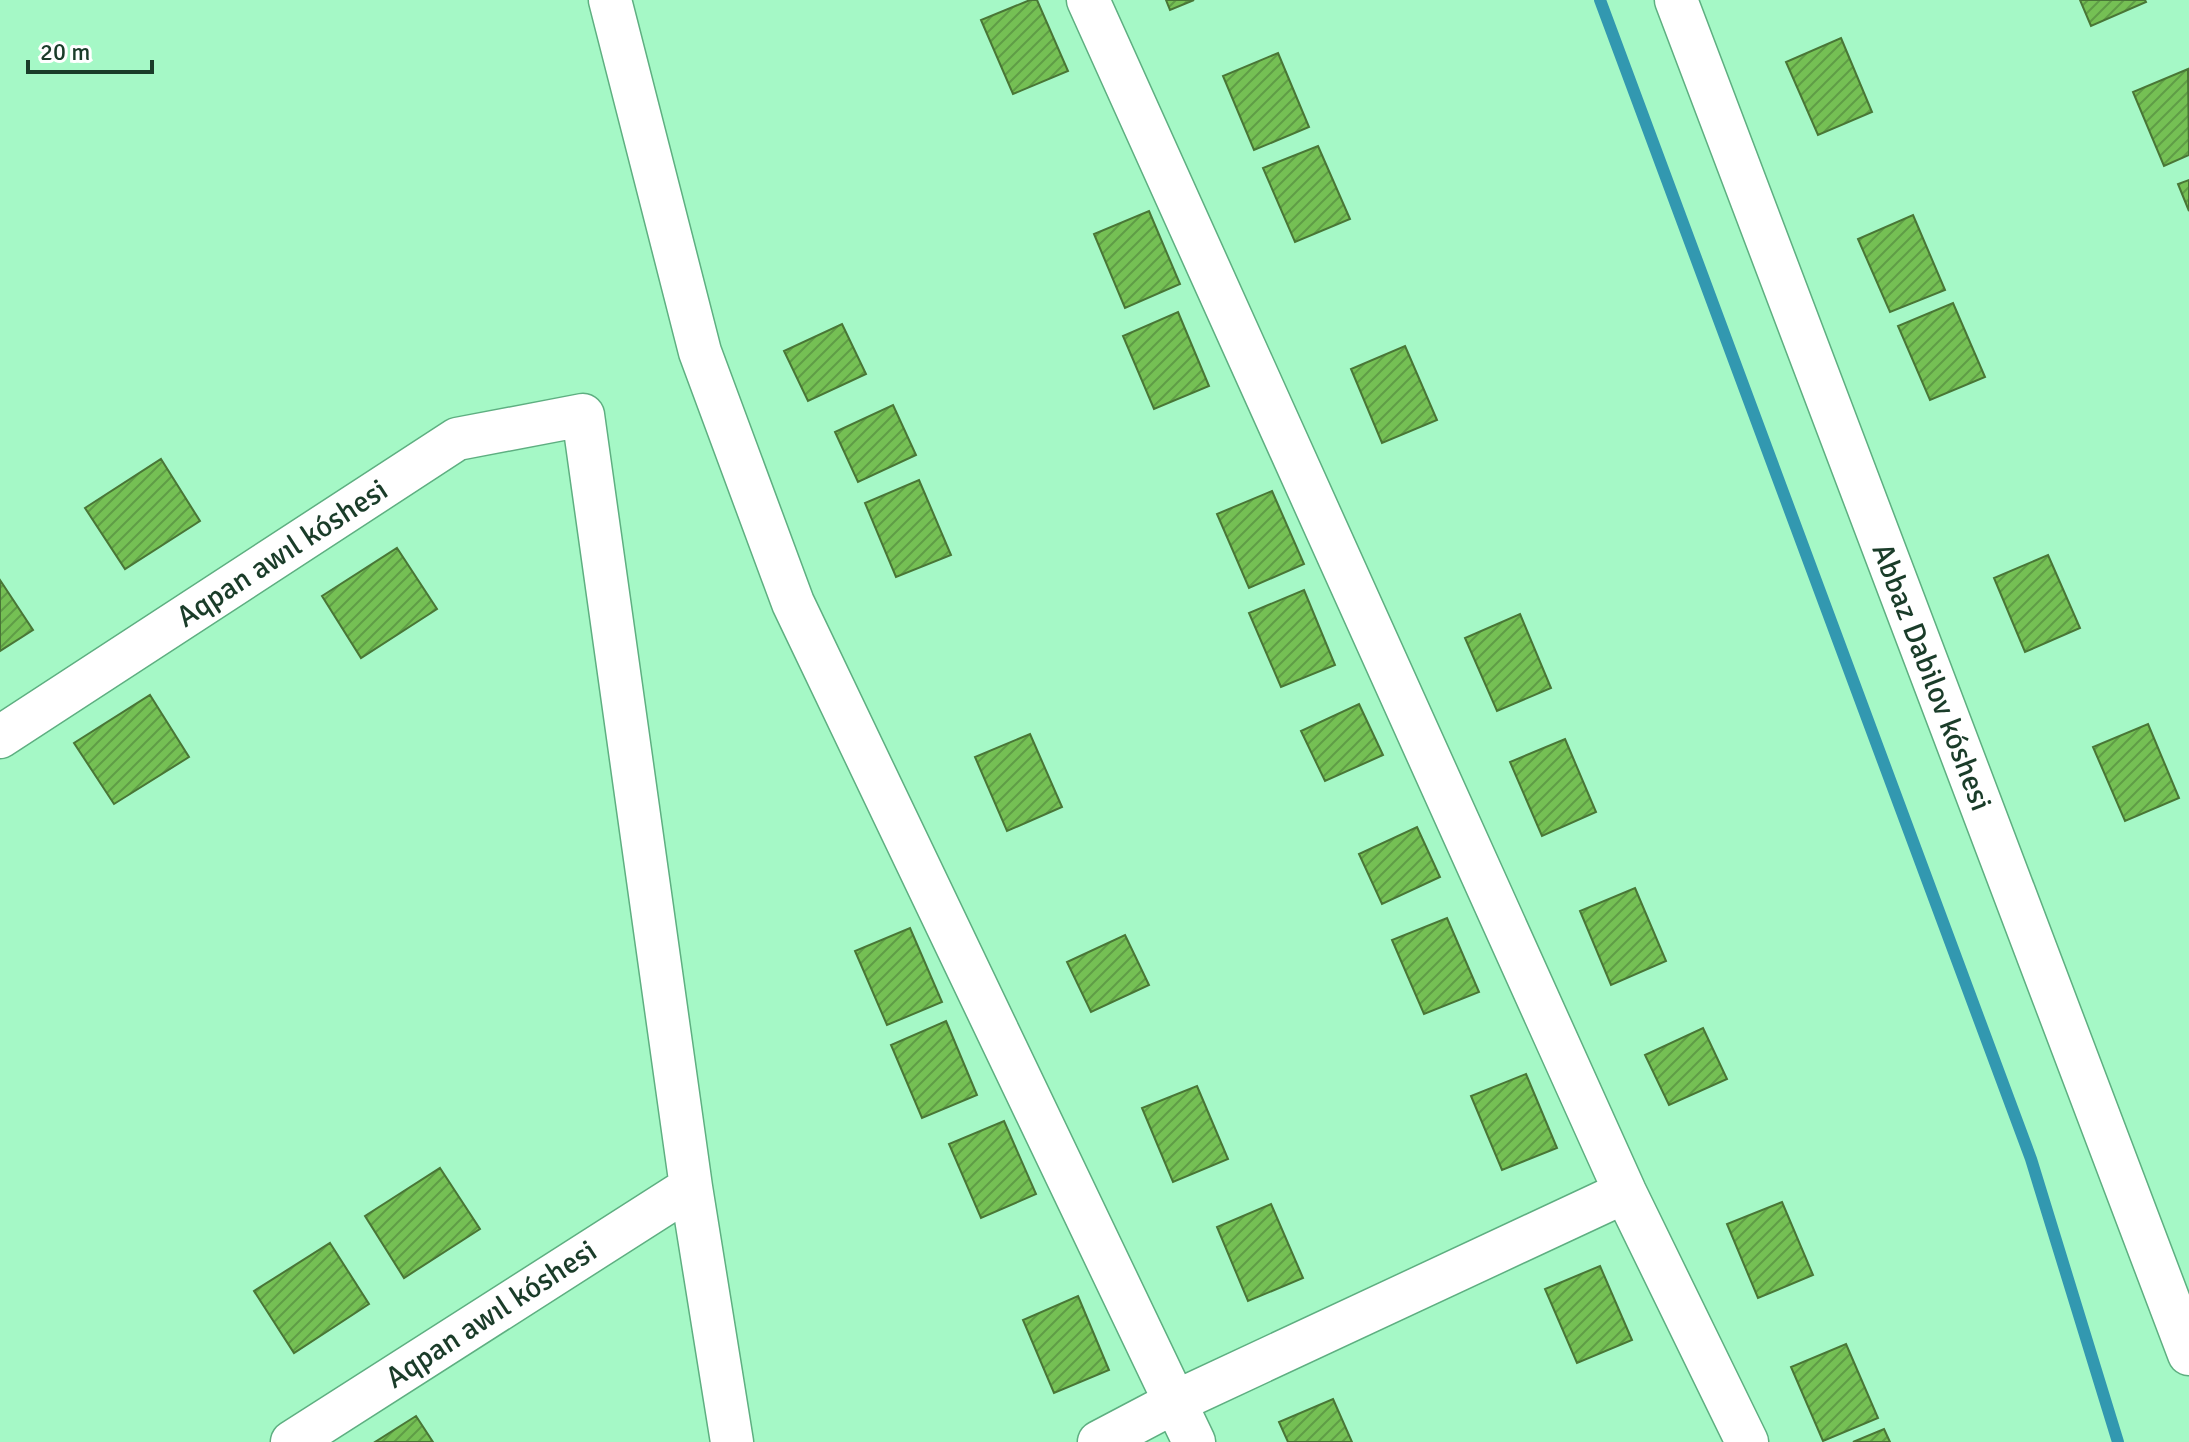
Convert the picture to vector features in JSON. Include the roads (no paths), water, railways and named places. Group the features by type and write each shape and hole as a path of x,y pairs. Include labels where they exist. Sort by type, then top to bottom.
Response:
{"street":[{"path":"610,0 700,352 793,603 1194,1442"},
{"path":"1088,0 1625,1192 1747,1442"},
{"name":"Abbaz Dabilov kóshesi","path":"1676,0 2189,1354"},
{"name":"Aqpan awıl kóshesi","path":"0,737 457,439 583,415 691,1187 292,1442"},
{"path":"691,1187 732,1442"},
{"path":"1099,1442 1175,1402 1625,1192"}],"waterway":[{"path":"1600,0 2031,1159 2118,1442"}]}
